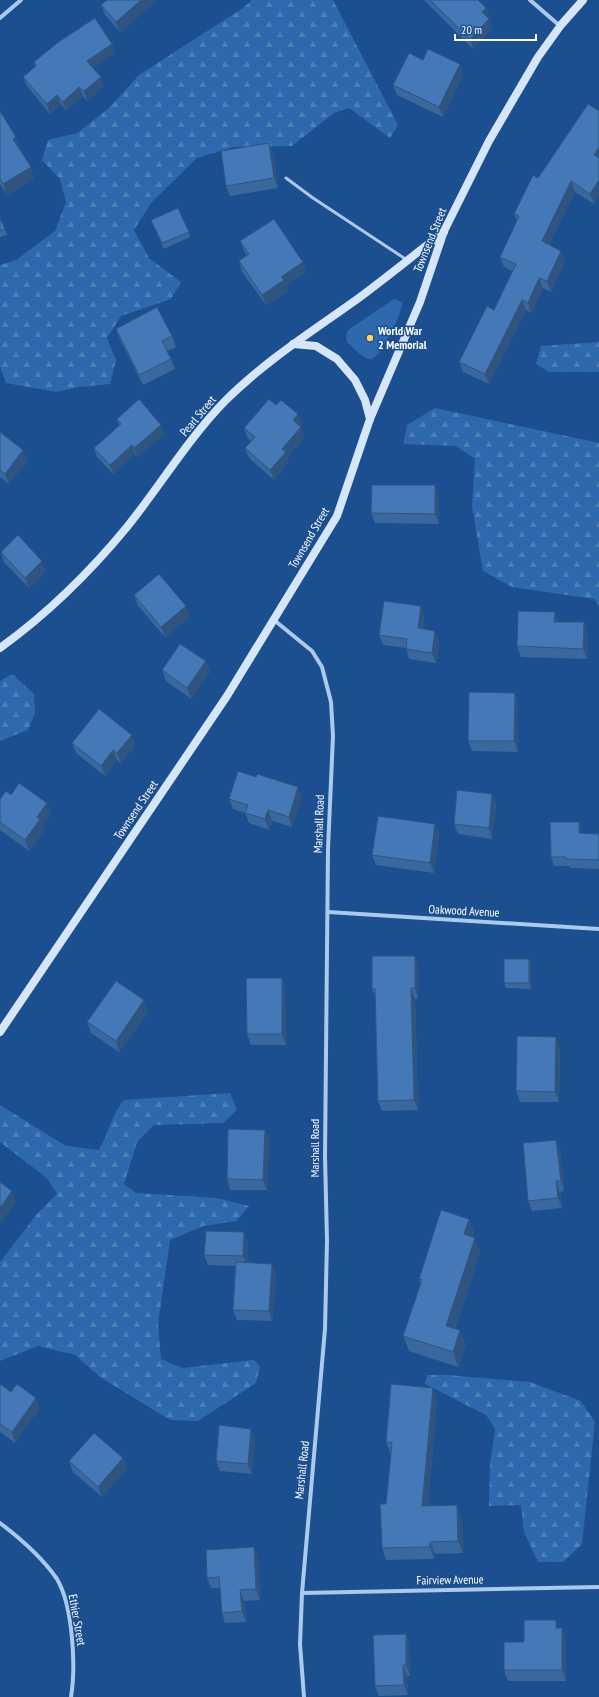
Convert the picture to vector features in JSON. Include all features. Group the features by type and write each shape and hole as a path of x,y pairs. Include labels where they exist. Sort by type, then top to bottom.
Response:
{"street":[{"path":"0,18 21,0"},
{"path":"530,0 560,26"},
{"name":"Townsend Street","path":"0,1032 227,696 337,516 370,419 420,302 444,232 489,141 538,57 560,26 583,0"},
{"name":"Pearl Street","path":"0,648 19,635 62,597 97,562 127,527 202,427 224,402 247,380 293,344 357,299 444,232"},
{"path":"293,344 316,346 337,359 355,380 365,400 370,419"},
{"name":"Marshall Road","path":"274,620 312,650 322,667 331,702 333,736 328,912 325,1156 327,1241 325,1329 302,1593 300,1644 304,1697"},
{"name":"Oakwood Avenue","path":"328,912 599,929"},
{"name":"Ethier Street","path":"0,1523 37,1556 58,1580 63,1594 73,1651 71,1697"},
{"name":"Fairview Avenue","path":"302,1593 599,1587"}],"lane":[{"path":"286,178 313,198 407,260"}],"green space":[{"path":"252,0 333,0 398,125 390,138 349,108 334,113 292,146 233,147 197,158 151,203 134,230 149,258 181,282 171,299 121,316 107,338 116,360 110,384 79,387 56,392 6,383 0,367 0,265 16,260 55,231 66,202 60,179 42,160 48,140 77,133 108,109 139,75 243,8"},
{"path":"394,299 402,302 402,307 386,342 376,356 369,359 358,353 347,342 346,335 348,330"},
{"path":"599,342 599,372 549,372 536,364 541,346"},
{"path":"435,408 599,443 599,606 594,599 512,587 483,571 472,506 475,459 456,446 403,444 407,425"},
{"path":"12,674 34,694 35,713 28,730 0,741 0,681"},
{"path":"230,1093 237,1110 223,1123 154,1125 137,1142 124,1184 136,1193 217,1198 249,1206 236,1221 203,1226 170,1240 158,1324 161,1359 182,1368 254,1360 260,1366 256,1383 198,1421 170,1420 100,1377 75,1355 38,1346 0,1361 0,1262 37,1214 57,1194 47,1178 0,1142 0,1105 66,1146 99,1150 116,1111 124,1100"},
{"path":"427,1375 448,1375 530,1382 581,1401 595,1422 582,1544 563,1562 538,1562 524,1532 521,1505 489,1506 490,1464 495,1429 486,1415 425,1384"}],"building":[{"path":"107,0 141,0 116,22 101,5"},
{"path":"430,0 478,0 486,8 482,12 489,19 470,39"},
{"path":"95,18 112,44 87,61 101,77 84,91 79,87 63,102 57,95 47,104 23,77 36,66 34,62 57,43"},
{"path":"428,49 460,64 439,107 393,85 409,53 423,60"},
{"path":"588,104 599,111 599,147 594,155 599,158 599,180 590,194 571,181 542,241 561,251 547,281 539,278 528,303 522,300 485,374 459,362 487,306 494,310 516,264 500,257 519,216 514,214 533,175 538,178"},
{"path":"0,111 16,137 13,139 31,167 3,184 0,179"},
{"path":"269,143 274,178 226,186 221,151"},
{"path":"178,208 189,232 162,243 151,220"},
{"path":"0,218 5,229 0,231"},
{"path":"274,219 303,262 281,277 284,280 262,295 239,261 249,254 240,241"},
{"path":"157,307 172,336 162,341 171,359 139,375 116,329"},
{"path":"139,399 161,425 134,448 132,445 110,465 94,448 121,424 117,419"},
{"path":"269,399 276,405 281,400 298,414 293,420 301,427 282,449 286,452 270,470 245,448 255,437 244,428"},
{"path":"0,432 23,450 5,474 0,470"},
{"path":"372,485 435,485 435,514 371,513"},
{"path":"18,535 42,561 25,578 1,552"},
{"path":"159,574 186,606 161,627 134,595"},
{"path":"384,601 421,606 418,628 435,631 432,653 406,649 407,639 379,635"},
{"path":"518,611 555,612 554,622 584,622 583,649 517,646"},
{"path":"180,644 206,661 187,688 162,670"},
{"path":"469,692 515,693 514,741 468,741"},
{"path":"99,709 132,735 117,753 113,750 101,766 72,743"},
{"path":"238,771 256,777 257,774 298,787 289,817 268,810 265,819 245,813 248,805 229,799"},
{"path":"19,783 47,803 37,817 40,819 25,840 0,822 0,799 6,791 11,795"},
{"path":"457,790 492,794 489,828 454,824"},
{"path":"378,816 435,824 430,863 372,855"},
{"path":"550,822 579,822 579,833 599,834 599,860 551,857"},
{"path":"372,956 415,956 415,988 411,988 414,1100 378,1101 375,989 372,989"},
{"path":"504,959 529,959 529,983 504,983"},
{"path":"246,978 282,978 282,1034 247,1034"},
{"path":"116,981 144,1000 116,1041 87,1022"},
{"path":"517,1036 556,1037 555,1092 516,1091"},
{"path":"228,1129 265,1130 263,1180 227,1179"},
{"path":"556,1140 561,1181 556,1181 558,1198 528,1201 523,1143"},
{"path":"0,1182 12,1191 0,1208"},
{"path":"441,1210 469,1219 464,1234 475,1238 446,1326 460,1330 453,1352 403,1336 422,1280 419,1279"},
{"path":"206,1231 244,1232 243,1256 204,1255"},
{"path":"236,1262 272,1264 269,1311 233,1310"},
{"path":"0,1384 11,1392 17,1384 36,1398 12,1432 0,1424"},
{"path":"391,1384 433,1388 422,1506 457,1505 458,1541 430,1542 430,1547 382,1548 380,1504 386,1504 392,1443 386,1442"},
{"path":"219,1425 251,1429 248,1464 216,1461"},
{"path":"94,1433 123,1458 98,1487 69,1461"},
{"path":"254,1547 256,1589 240,1590 242,1611 222,1613 219,1577 207,1578 206,1550"},
{"path":"524,1620 556,1620 556,1628 562,1628 562,1670 504,1670 504,1642 524,1642"},
{"path":"406,1634 406,1665 403,1665 404,1685 375,1686 373,1635"}],"place":[{"name":"World War 2 Memorial","path":"370,338"}]}
